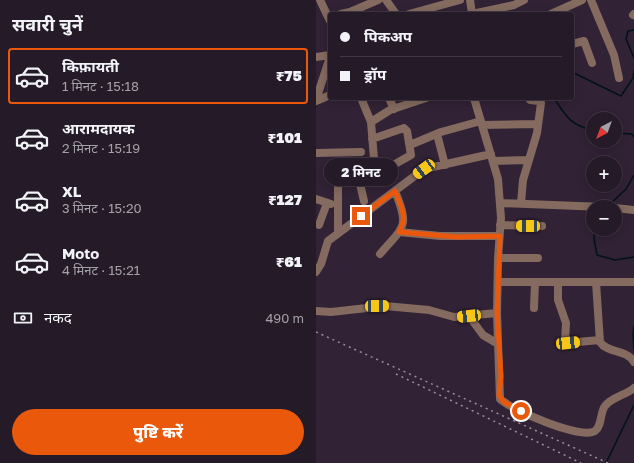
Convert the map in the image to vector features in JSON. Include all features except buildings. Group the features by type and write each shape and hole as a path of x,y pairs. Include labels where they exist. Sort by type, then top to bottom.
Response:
{"street":[{"path":"320,0 328,15"},
{"path":"350,12 378,0"},
{"path":"386,0 395,12"},
{"path":"417,12 460,0"},
{"path":"470,0 472,12"},
{"path":"481,12 514,5 524,0"},
{"path":"555,12 582,0"},
{"path":"591,0 614,55 619,78"},
{"path":"574,44 584,41 592,63"},
{"path":"316,57 328,56"},
{"path":"327,71 318,88 316,100 328,96"},
{"path":"362,100 371,122 374,159"},
{"path":"390,100 394,109"},
{"path":"371,122 394,109 420,100"},
{"path":"475,100 498,179 500,236 497,313 500,399 513,408 559,427 586,432 594,431 606,404 634,388"},
{"path":"521,203 523,180 538,133 540,102 530,100"},
{"path":"410,145 437,134 482,123 538,124"},
{"path":"364,201 360,184 411,155 407,131 404,128 372,139"},
{"path":"437,134 445,164"},
{"path":"316,153 360,152"},
{"path":"316,272 321,264 326,244 338,233 424,169 445,164 492,158 529,160"},
{"path":"338,185 338,233"},
{"path":"380,254 399,232 403,224 404,216 395,191"},
{"path":"316,199 338,206"},
{"path":"319,225 327,203"},
{"path":"500,203 586,206"},
{"path":"622,209 634,210"},
{"path":"500,225 542,226"},
{"path":"399,232 457,237 500,236"},
{"path":"498,258 538,258"},
{"path":"498,282 634,282"},
{"path":"534,308 535,282"},
{"path":"558,282 558,300 565,318 565,342 599,340"},
{"path":"596,282 599,340 604,347 628,355 634,362"},
{"path":"316,311 332,312 386,306 429,310 454,317 497,313"},
{"path":"469,316 483,335 498,344"}],"waterway":[{"path":"634,30 628,31 626,39 634,58"},
{"path":"574,73 621,96 633,78 634,71"},
{"path":"555,100 574,123 586,128"},
{"path":"622,133 632,134 634,137"},
{"path":"614,200 626,189 634,175"},
{"path":"594,236 597,255 615,260 634,257"},
{"path":"634,326 634,349"},
{"path":"606,463 634,405"}],"railway":[{"path":"316,332 608,463"},
{"path":"396,374 581,463"}],"route":[{"path":"361,216 395,191 404,213 403,224 399,232 457,237 500,236 497,313 501,376 499,395 500,399 504,402 521,411"}]}
